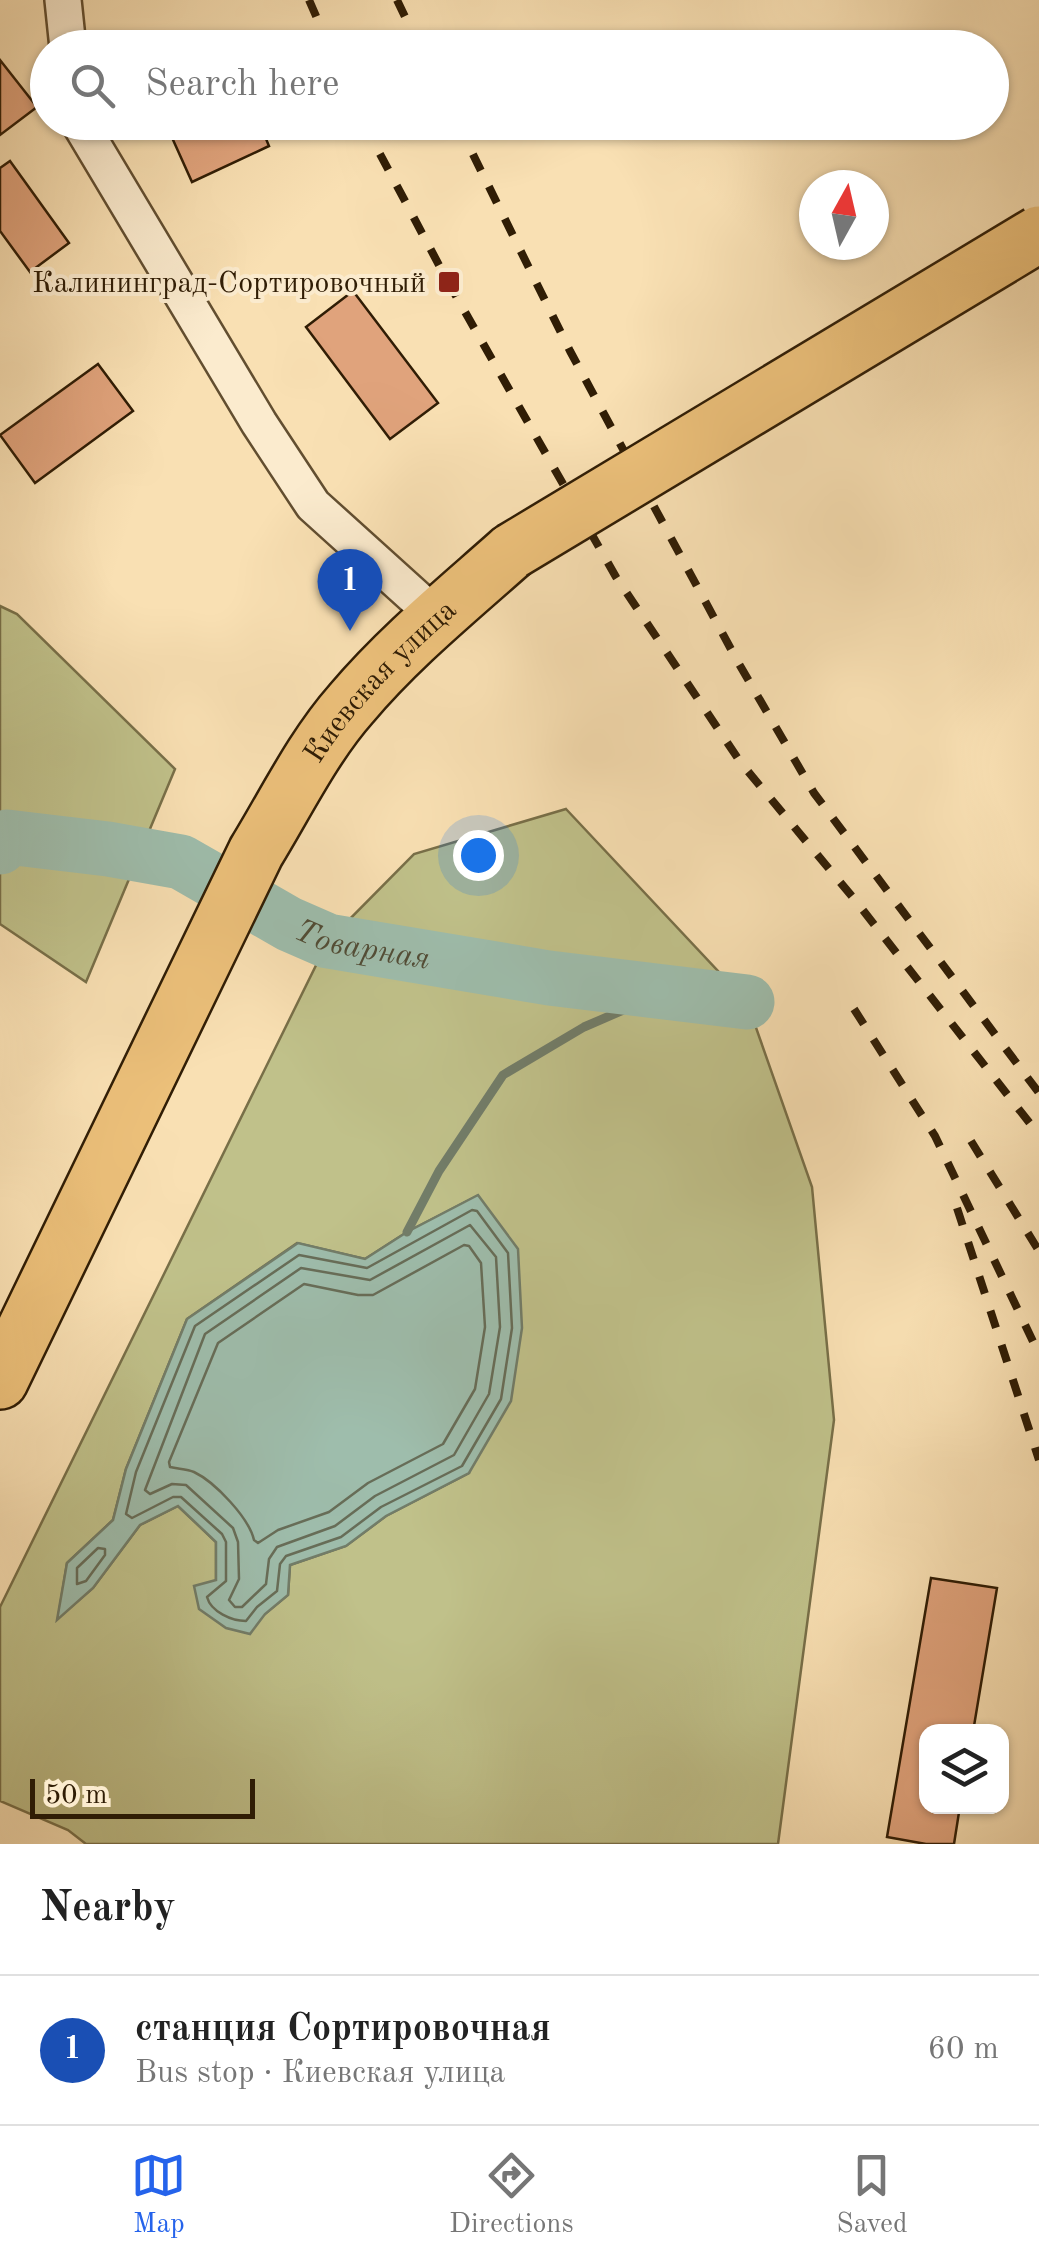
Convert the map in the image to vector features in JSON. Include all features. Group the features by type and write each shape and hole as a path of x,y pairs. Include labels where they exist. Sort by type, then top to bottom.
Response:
{"main road":[{"name":"Киевская улица","path":"0,1381 256,852 350,705 437,617 512,551 1039,234"}],"street":[{"path":"63,0 66,30"},
{"path":"89,140 259,424 313,504 437,617"}],"green space":[{"path":"0,606 17,614 175,769 86,982 0,924"},
{"path":"566,809 747,1002 812,1187 834,1420 778,1844 86,1844 68,1830 0,1801 0,1607 328,941 414,854","holes":["477,1196 469,1473 386,1516 346,1546 290,1565 288,1595 265,1614 216,1580 216,1542 178,1506 140,1525 93,1588 58,1618 67,1563 113,1520 126,1469 187,1319 297,1243 365,1259"]}],"water":[{"path":"478,1195 518,1249 522,1328 511,1401 469,1473 386,1516 346,1546 290,1565 288,1595 265,1614 250,1634 226,1628 199,1609 194,1586 216,1580 216,1542 178,1506 140,1525 93,1588 57,1620 67,1563 113,1520 126,1469 187,1319 298,1243 365,1259"}],"building":[{"path":"0,60 30,98 30,112 0,135"},
{"path":"173,140 266,140 269,146 192,182"},
{"path":"10,161 69,243 30,272 0,231 0,168"},
{"path":"353,291 438,403 390,439 306,327"},
{"path":"98,364 133,411 35,483 0,435"},
{"path":"931,1578 997,1588 974,1724 919,1724 919,1814 959,1814 954,1844 887,1837"}],"waterway":[{"name":"Товарная","path":"0,847 7,837 181,862 289,924 328,941 549,978 747,1002"},
{"path":"407,1232 439,1171 503,1075 584,1027 665,992"}],"railway":[{"path":"309,0 322,30"},
{"path":"397,0 411,30"},
{"path":"373,140 448,282 616,577 741,763 855,900 1039,1135"},
{"path":"466,140 570,351 739,664 814,793 1039,1093"},
{"path":"854,1009 935,1136 1039,1354"},
{"path":"971,1141 1039,1251"},
{"path":"957,1208 1039,1460"}],"place":[{"name":"Калининград-Сортировочный","path":"449,282"},
{"name":"станция Сортировочная","path":"350,631"}]}
